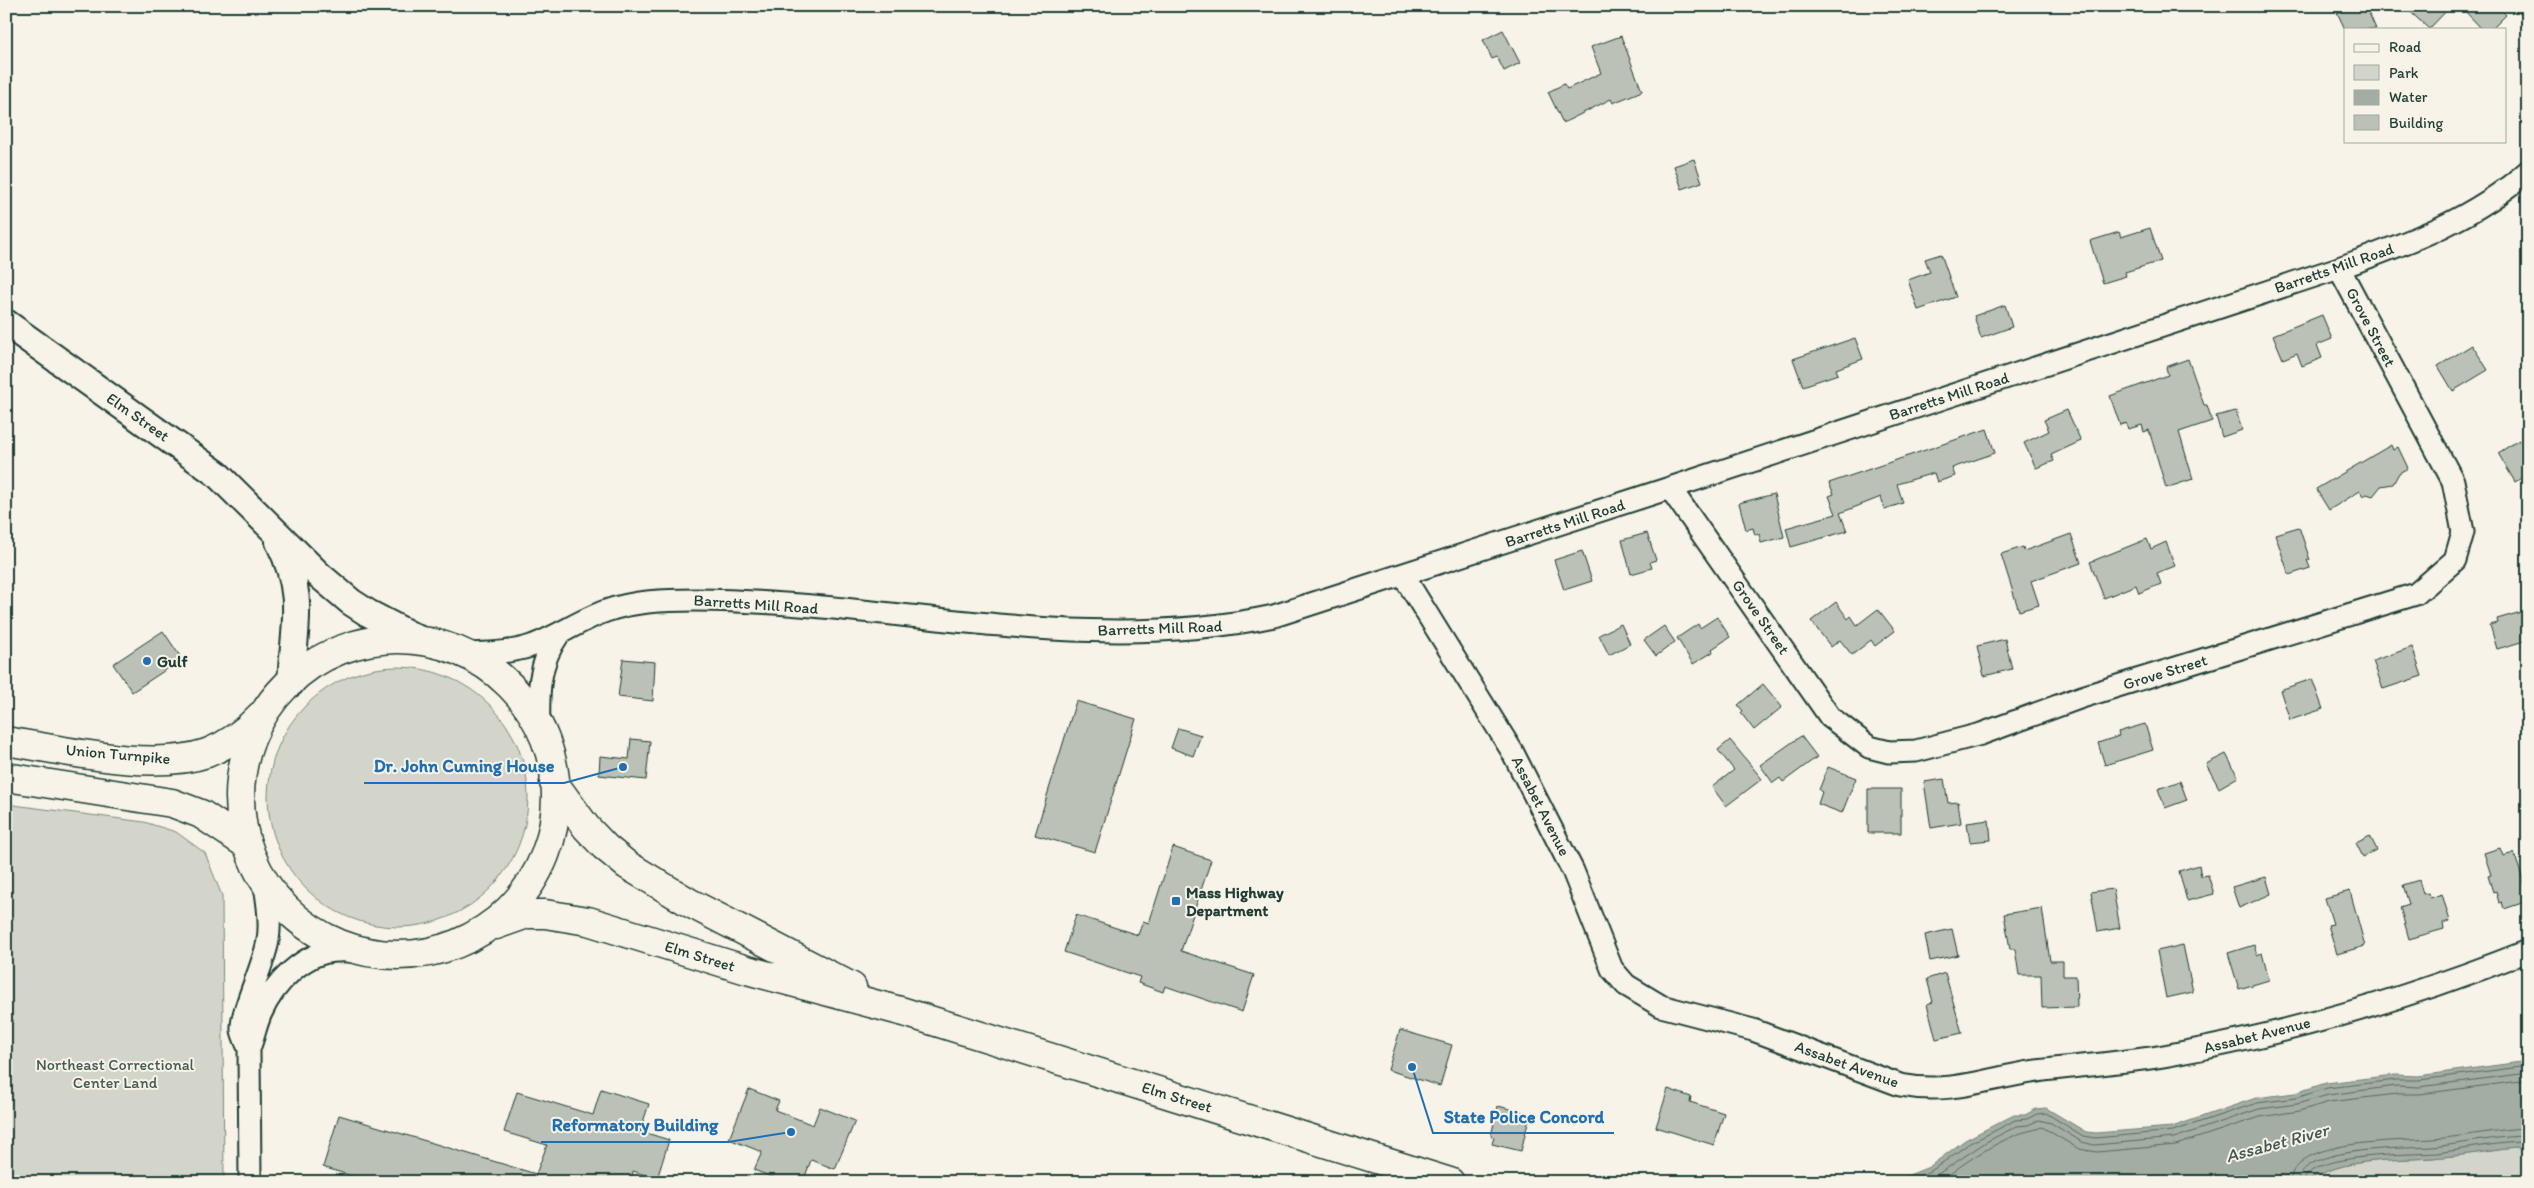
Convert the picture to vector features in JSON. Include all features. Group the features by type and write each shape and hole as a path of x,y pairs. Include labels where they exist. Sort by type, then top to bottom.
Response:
{"highway":[{"path":"387,638 420,640 466,654 484,663 513,688 527,706 539,728 552,764 554,784 553,816 540,863 524,890 496,925 482,935 445,949 401,956 377,954 352,948 310,928 290,913 265,886 251,864 243,842 240,804 246,757 255,733 272,704 303,670 340,649 362,642 387,638"},
{"name":"Union Turnpike","path":"6,741 114,757 149,760 180,759 207,753 229,743 248,729 272,704"},
{"path":"6,777 172,803 201,814 243,842"},
{"name":"Elm Street","path":"554,784 586,827 605,847 654,883 774,947 904,1012"},
{"name":"Elm Street","path":"496,925 527,914 566,916 746,970 904,1012 1450,1182"}],"main road":[{"name":"Elm Street","path":"6,323 217,474 264,518 319,575 351,602 368,614 420,640"},
{"name":"Elm Street","path":"264,518 287,556 297,591 297,623 291,683"}],"street":[{"name":"Barretts Mill Road","path":"466,654 521,648 559,634 604,611 666,600 696,600 1066,630 1152,631 1195,629 1237,624 1274,616 2339,268 2435,232 2459,220 2486,204 2528,171"},
{"name":"Grove Street","path":"1670,488 1830,717 1868,748 1889,752 1916,751 1982,734 2082,697 2416,594 2455,560 2463,532 2454,481 2339,268"},
{"name":"Assabet Avenue","path":"1403,575 1512,751 1573,870 1612,969 1626,985 1661,1006 1753,1030 1900,1085 1925,1090 1946,1089 2037,1071 2135,1060 2252,1037 2415,993 2528,951"},
{"path":"539,728 538,699 542,664 548,649 559,634"},
{"path":"249,1049 242,1030 245,1014 262,969 269,939 269,912 265,886"},
{"path":"250,1182 249,1049 260,1014 286,976 299,965 319,954 337,950 377,954"}],"green space":[{"path":"398,667 423,670 448,677 470,689 490,705 506,725 518,747 525,772 528,797 525,822 518,847 506,869 490,889 470,905 448,917 423,924 398,927 373,924 348,917 326,905 306,889 290,869 278,847 271,822 268,797 271,772 278,747 290,725 306,705 326,689 348,677 373,670"},
{"name":"Northeast Correctional Center Land","path":"6,804 144,822 176,832 205,853 222,896 224,1182 6,1182"},
{"path":"2528,1147 2528,1182 2306,1182 2336,1168 2351,1164 2383,1160 2444,1157"}],"water":[{"name":"Assabet River","path":"2528,1061 2528,1147 2444,1157 2383,1160 2351,1164 2321,1174 2306,1182 1892,1182 1929,1167 1965,1140 2004,1120 2014,1115 2025,1115 2036,1109 2046,1108 2086,1132 2096,1133 2172,1127 2256,1098 2295,1093 2326,1083 2395,1075 2418,1076"}],"building":[{"path":"2334,6 2366,6 2376,28 2345,28"},
{"path":"2404,6 2451,6 2428,28"},
{"path":"2460,6 2498,6 2506,15 2493,28 2481,28"},
{"path":"1503,30 1520,63 1504,71 1497,57 1492,59 1483,40"},
{"path":"1621,36 1642,91 1613,103 1611,99 1563,123 1548,92 1564,84 1567,89 1601,73 1591,47"},
{"path":"1694,159 1702,182 1682,189 1674,166"},
{"path":"2150,228 2161,261 2125,272 2126,276 2103,283 2090,241 2119,232 2121,237"},
{"path":"1941,254 1956,297 1918,310 1908,280 1930,272 1925,259"},
{"path":"2005,305 2012,327 1981,338 1974,316"},
{"path":"2322,315 2332,339 2317,345 2322,358 2302,366 2297,353 2283,359 2273,335"},
{"path":"1855,338 1863,359 1836,369 1838,374 1803,386 1793,359"},
{"path":"2472,345 2488,370 2453,391 2438,366"},
{"path":"2188,359 2204,405 2207,405 2212,421 2179,432 2193,479 2166,488 2149,430 2144,432 2142,425 2128,429 2126,423 2120,425 2110,396 2168,375 2166,367"},
{"path":"2067,410 2081,441 2051,455 2054,461 2036,468 2024,443 2049,431 2044,420"},
{"path":"2236,411 2242,430 2222,437 2216,416"},
{"path":"1987,429 1995,453 1952,468 1955,476 1937,482 1934,473 1897,484 1903,503 1885,509 1881,497 1840,513 1847,531 1791,547 1786,528 1836,514 1829,496 1834,494 1829,483"},
{"path":"2519,440 2528,454 2528,474 2515,482 2498,453"},
{"path":"2391,445 2393,450 2398,447 2408,468 2399,473 2393,484 2381,486 2373,496 2367,494 2363,496 2360,491 2329,510 2316,489"},
{"path":"1774,494 1784,537 1761,543 1759,534 1755,535 1753,528 1746,530 1739,503"},
{"path":"2299,527 2310,560 2307,560 2310,568 2289,575 2275,534"},
{"path":"1647,533 1656,560 1650,562 1652,568 1631,574 1622,540"},
{"path":"2071,534 2081,563 2031,581 2039,605 2019,611 2001,554 2023,547 2024,551"},
{"path":"2147,539 2151,549 2166,542 2175,566 2157,573 2161,584 2139,593 2136,585 2104,598 2090,562"},
{"path":"1582,551 1592,581 1564,590 1554,560"},
{"path":"1836,602 1848,619 1851,616 1857,625 1878,609 1895,631 1875,646 1871,640 1852,655 1840,640 1831,647 1811,621"},
{"path":"2528,610 2528,640 2497,649 2490,625 2498,623 2497,619"},
{"path":"1717,617 1730,637 1712,649 1713,652 1693,664 1677,638 1698,624 1700,628"},
{"path":"1621,624 1630,644 1609,655 1599,635"},
{"path":"1664,626 1675,642 1656,656 1644,640"},
{"name":"Gulf","path":"163,631 182,659 132,692 113,664"},
{"path":"2005,639 2012,669 1984,676 1977,646"},
{"path":"2412,647 2422,676 2383,689 2373,661"},
{"path":"623,659 655,662 653,701 618,697"},
{"path":"2312,679 2323,709 2290,720 2280,690"},
{"path":"1763,684 1782,707 1754,730 1741,713 1743,711 1738,705"},
{"path":"1076,701 1136,719 1095,852 1035,835"},
{"path":"2145,724 2153,750 2105,765 2098,743 2119,736 2118,732"},
{"path":"1178,728 1201,735 1193,756 1171,748"},
{"path":"1801,736 1817,757 1783,782 1780,778 1773,783 1760,765"},
{"path":"631,739 650,741 646,780 599,775 600,756 629,759"},
{"path":"1730,740 1762,779 1726,806 1712,787 1734,770 1718,750"},
{"path":"2226,754 2238,777 2219,788 2206,764"},
{"path":"1828,767 1856,778 1842,813 1818,804 1822,792 1819,790"},
{"path":"1944,779 1948,803 1958,802 1961,823 1931,828 1924,782"},
{"path":"2180,781 2187,800 2165,808 2158,789"},
{"path":"1868,789 1901,789 1901,833 1868,833"},
{"path":"1989,820 1991,840 1970,842 1967,823"},
{"path":"2370,836 2377,850 2363,857 2356,843"},
{"path":"1173,847 1211,860 1181,951 1254,975 1242,1012 1165,986 1163,992 1138,983 1140,977 1064,952 1076,915 1138,935 1143,921 1149,923"},
{"path":"2500,848 2503,856 2514,853 2528,894 2528,901 2504,909 2502,902 2499,903 2496,891 2493,892 2488,876 2491,875 2484,853"},
{"path":"2199,865 2201,876 2208,875 2214,894 2187,901 2179,871"},
{"path":"2266,877 2271,894 2239,908 2232,887"},
{"path":"2419,880 2423,894 2428,893 2430,898 2442,894 2450,921 2443,923 2444,929 2409,939 2400,907 2409,904 2403,885"},
{"path":"2113,889 2120,928 2098,932 2091,892"},
{"path":"2350,891 2365,946 2337,954 2328,925 2333,924 2325,898"},
{"path":"2042,908 2050,961 2063,961 2063,976 2076,976 2077,1007 2042,1008 2041,975 2019,975 2015,949 2010,949 2004,914"},
{"path":"1952,929 1958,955 1930,961 1925,935"},
{"path":"2183,945 2193,992 2166,998 2157,951"},
{"path":"2254,945 2257,955 2262,953 2269,980 2239,989 2228,953"},
{"path":"1945,973 1962,1033 1936,1039 1927,1004 1933,1002 1927,979"},
{"path":"1400,1030 1452,1045 1440,1086 1388,1070"},
{"path":"601,1089 649,1104 640,1131 669,1140 657,1179 633,1171 631,1182 371,1182 323,1167 339,1115 536,1174 547,1145 504,1132 517,1092 593,1115"},
{"path":"749,1089 779,1101 775,1110 813,1125 820,1107 855,1121 835,1169 811,1160 803,1182 784,1182 754,1170 762,1152 729,1139"},
{"path":"1668,1089 1691,1097 1690,1102 1724,1113 1714,1145 1656,1127"},
{"path":"1498,1106 1530,1114 1521,1151 1492,1144 1494,1137 1491,1136"}],"place":[{"name":"Gulf","path":"147,661"},
{"name":"Dr. John Cuming House","path":"623,767"},
{"name":"Mass Highway Department","path":"1176,901"},
{"name":"State Police Concord","path":"1412,1067"},
{"name":"Reformatory Building","path":"791,1132"}]}
